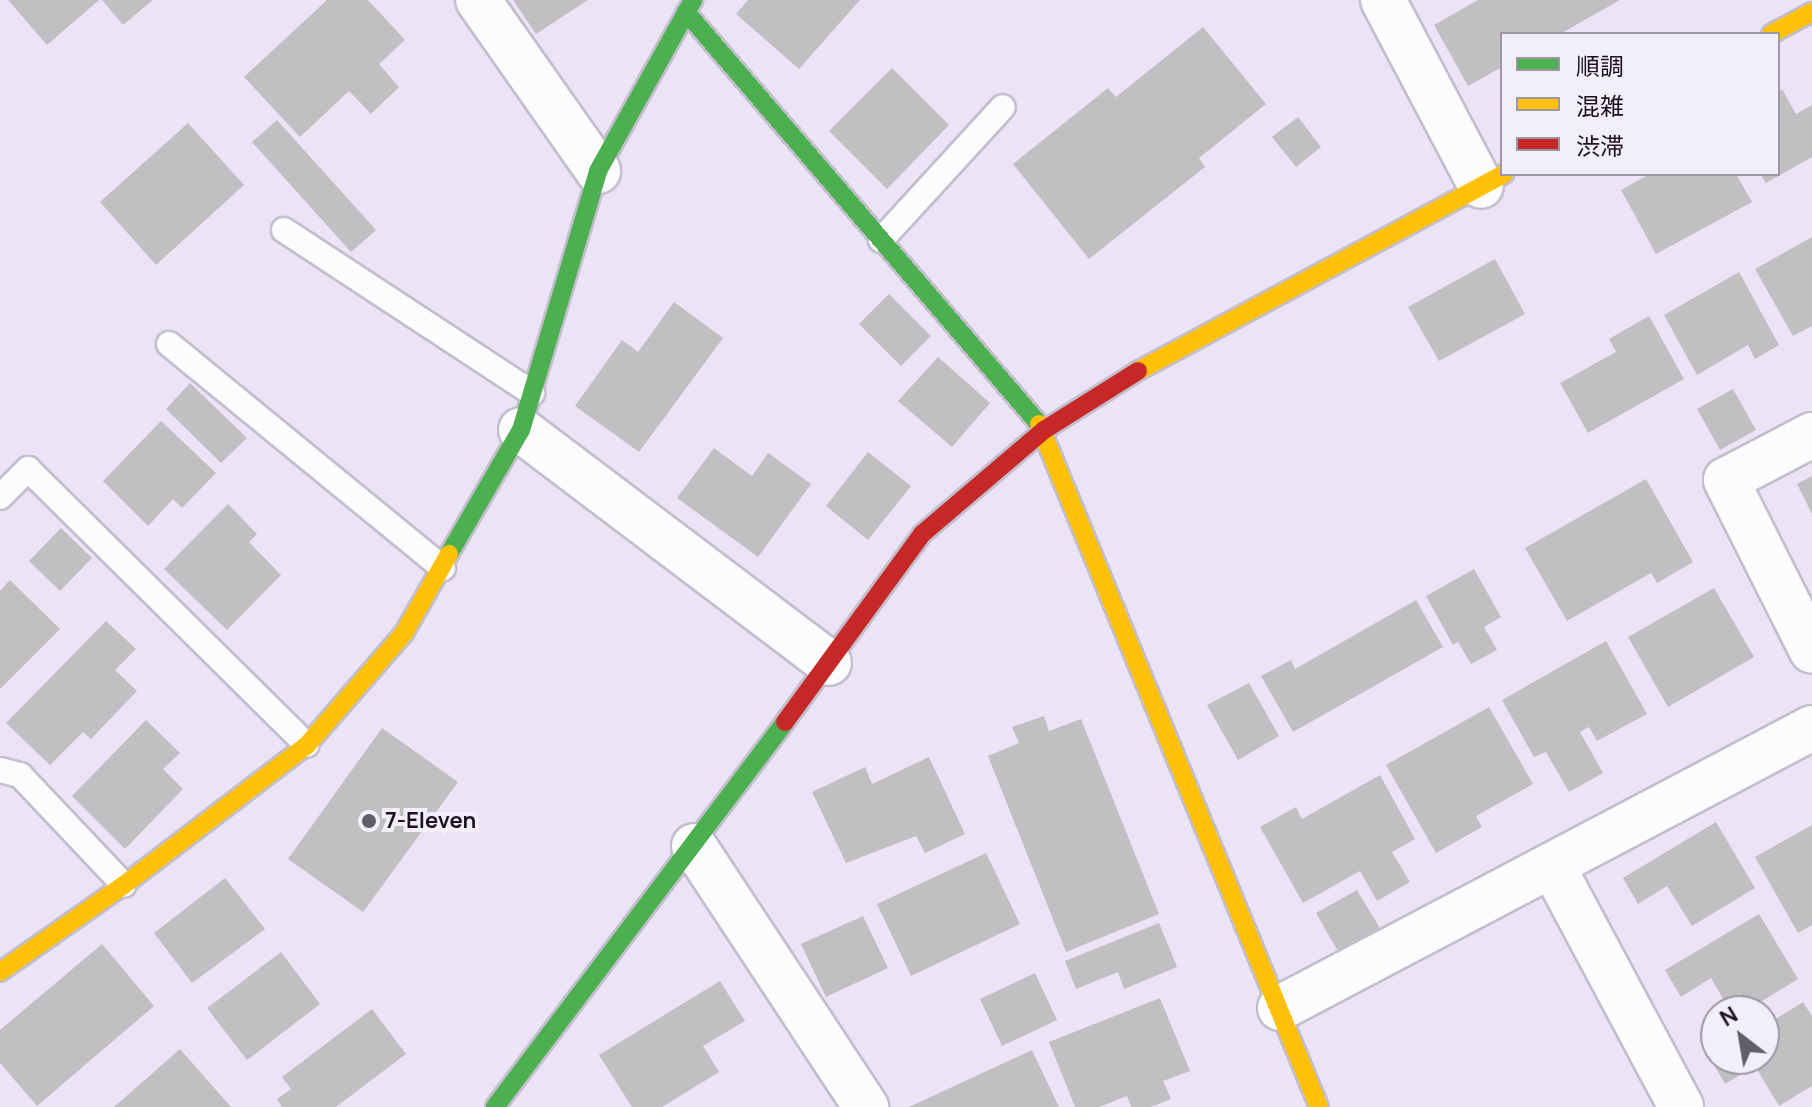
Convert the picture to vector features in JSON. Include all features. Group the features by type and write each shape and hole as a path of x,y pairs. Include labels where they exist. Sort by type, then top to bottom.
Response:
{"street":[{"path":"478,0 598,171"},
{"path":"495,1107 694,846 922,534 1044,430 1171,350 1492,180 1383,0"},
{"path":"0,972 124,885 307,745 404,633 443,568 526,411 598,171 690,6 881,240 1044,430 1319,1107"},
{"path":"1775,32 1812,12"},
{"path":"526,411 829,663"},
{"path":"1812,435 1726,480 1812,651"},
{"path":"1280,1008 1812,728"},
{"path":"694,846 866,1107"},
{"path":"1552,865 1681,1107"}],"lane":[{"path":"881,240 1003,107"},
{"path":"284,230 526,411"},
{"path":"169,344 443,568"},
{"path":"0,497 28,469 307,745"},
{"path":"0,770 20,775 124,885"}],"building":[{"path":"8,0 99,0 47,45"},
{"path":"102,0 153,0 123,25"},
{"path":"327,0 368,0 405,40 379,64 399,87 371,114 349,91 300,137 244,77"},
{"path":"513,0 588,0 536,34"},
{"path":"748,0 860,0 799,69 736,14"},
{"path":"1478,0 1620,0 1564,32 1500,32 1500,68 1468,86 1434,25"},
{"path":"1203,27 1266,104 1199,158 1205,167 1089,259 1013,164 1108,88 1116,97"},
{"path":"892,68 949,125 887,189 829,131"},
{"path":"1782,89 1796,114 1812,105 1812,157 1780,175"},
{"path":"1298,117 1321,147 1296,167 1272,137"},
{"path":"277,120 376,230 351,252 252,142"},
{"path":"188,123 244,185 156,265 100,202"},
{"path":"1646,176 1737,176 1752,202 1656,254 1621,190"},
{"path":"1761,176 1778,176 1766,183"},
{"path":"1812,237 1812,326 1793,336 1755,269"},
{"path":"1495,259 1525,314 1439,361 1408,307"},
{"path":"1739,272 1779,345 1755,359 1748,345 1697,375 1664,315"},
{"path":"889,294 931,336 901,366 859,324"},
{"path":"674,302 723,338 639,452 575,406 622,340 638,352"},
{"path":"1649,316 1684,379 1588,433 1560,383 1616,352 1609,339"},
{"path":"938,357 990,403 952,447 898,401"},
{"path":"190,383 247,438 221,463 166,409"},
{"path":"1733,389 1756,430 1720,450 1697,409"},
{"path":"161,421 216,473 182,508 173,499 148,526 103,481"},
{"path":"714,448 752,476 768,453 811,484 758,557 677,498"},
{"path":"868,452 911,486 868,540 826,506"},
{"path":"1812,476 1812,514 1797,484"},
{"path":"1646,479 1693,562 1657,583 1651,573 1567,621 1525,548"},
{"path":"228,504 257,534 249,542 281,575 227,630 164,569"},
{"path":"61,528 92,558 60,591 29,561"},
{"path":"1474,569 1501,617 1484,627 1497,650 1471,664 1458,642 1453,645 1426,596"},
{"path":"10,580 60,629 0,689 0,591"},
{"path":"1714,588 1754,657 1668,707 1628,637"},
{"path":"1416,600 1443,647 1293,732 1261,676 1291,660 1295,669"},
{"path":"106,621 136,649 115,670 137,691 91,739 83,732 50,765 6,723"},
{"path":"1606,641 1647,714 1597,741 1589,727 1580,732 1603,773 1569,792 1546,752 1534,757 1502,700"},
{"path":"1249,683 1279,736 1238,760 1207,705"},
{"path":"1489,707 1533,784 1476,816 1482,827 1436,853 1386,765"},
{"path":"1044,716 1049,731 1081,719 1159,914 1066,952 988,756 1019,743 1012,727"},
{"path":"146,720 180,753 163,769 183,789 125,849 72,796"},
{"path":"382,728 458,782 363,912 288,859"},
{"path":"929,757 965,834 925,853 916,836 846,863 812,792 865,767 872,784"},
{"path":"1380,775 1415,839 1392,852 1410,882 1377,901 1360,871 1303,903 1260,827 1296,807 1302,819"},
{"path":"1716,822 1755,888 1692,926 1667,886 1638,904 1623,878"},
{"path":"1812,825 1812,925 1798,933 1755,857"},
{"path":"986,853 1020,924 911,976 877,904"},
{"path":"225,878 265,929 192,983 154,933"},
{"path":"1357,890 1381,930 1339,953 1316,913"},
{"path":"1759,914 1798,979 1772,995 1721,995 1711,978 1681,997 1665,970"},
{"path":"863,916 888,968 826,997 801,944"},
{"path":"1159,923 1177,967 1124,989 1118,972 1076,989 1065,961"},
{"path":"102,944 154,1006 37,1106 0,1063 0,1030"},
{"path":"281,952 320,1004 247,1060 207,1008"},
{"path":"1035,973 1057,1020 1002,1046 980,999"},
{"path":"720,981 745,1021 703,1046 719,1072 662,1107 632,1107 599,1055"},
{"path":"1160,998 1190,1071 1163,1081 1171,1099 1151,1107 1131,1107 1127,1096 1099,1107 1075,1107 1049,1042"},
{"path":"1803,1002 1812,1016 1812,1086 1779,1106 1760,1075 1780,1075 1780,1016"},
{"path":"372,1009 406,1054 336,1107 282,1107 277,1099 291,1089 282,1077"},
{"path":"180,1049 231,1107 114,1107"},
{"path":"1032,1050 1059,1107 909,1107"},
{"path":"1720,1075 1740,1075 1725,1084"}],"traffic: fast":[{"path":"449,554 521,430 598,171 693,0"},
{"path":"686,12 1039,424"},
{"path":"495,1107 785,722"}],"traffic: slow":[{"path":"1775,32 1812,12"},
{"path":"1138,371 1500,176"},
{"path":"1039,424 1319,1107"},
{"path":"0,972 124,885 307,745 404,633 449,554"}],"traffic: jam":[{"path":"785,722 922,534 1044,430 1138,371"}],"place":[{"name":"7-Eleven","path":"369,821"}]}
